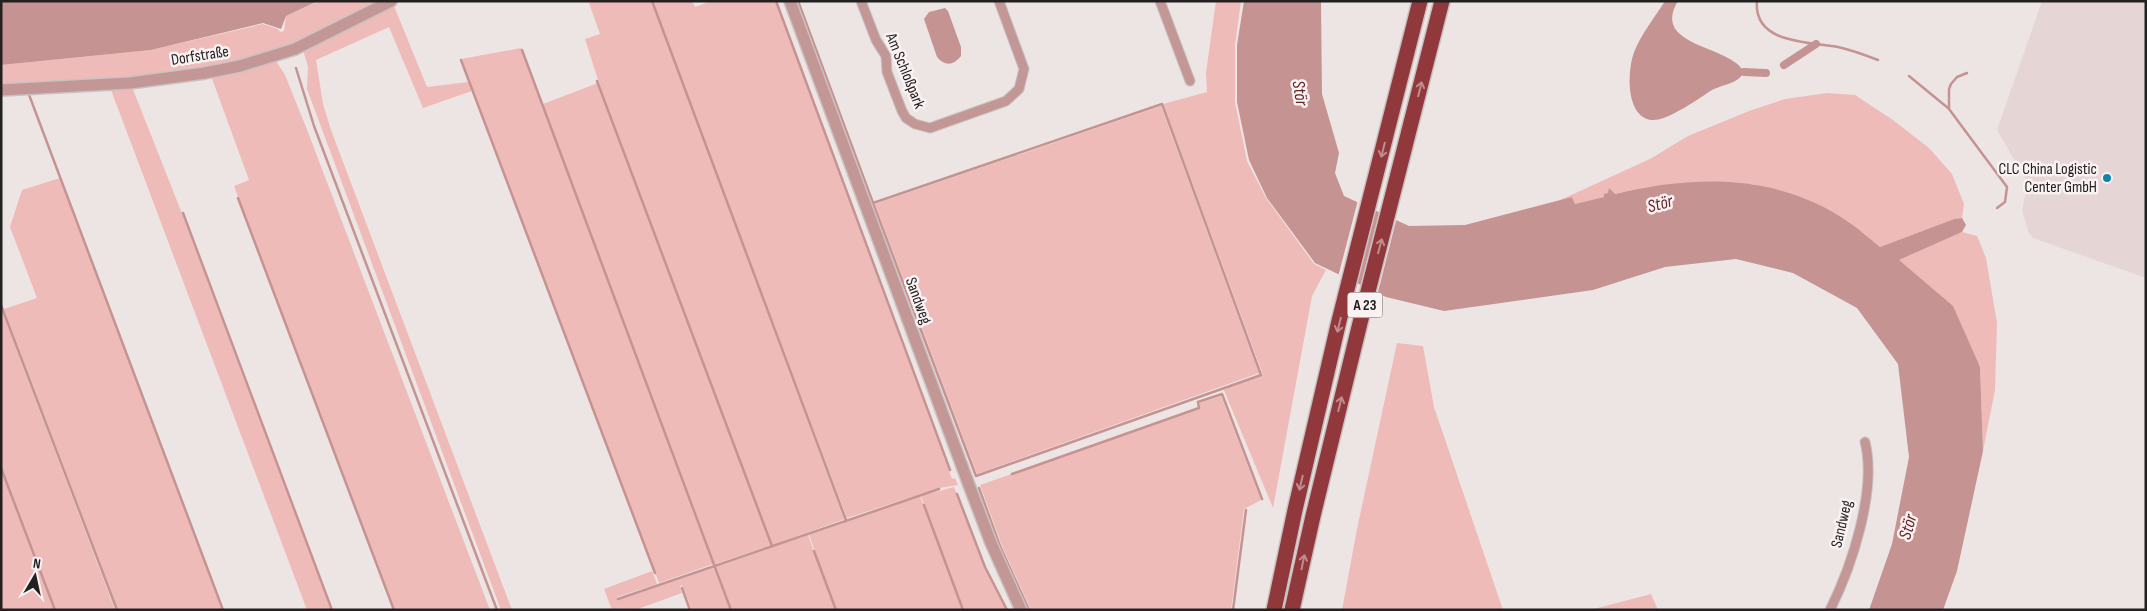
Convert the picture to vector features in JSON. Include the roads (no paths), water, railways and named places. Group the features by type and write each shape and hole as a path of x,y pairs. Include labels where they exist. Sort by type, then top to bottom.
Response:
{"highway":[{"name":"A 23","path":"1274,610 1339,321 1420,1"},
{"name":"A 23","path":"1292,610 1315,506 1442,1"}],"street":[{"name":"Dorfstraße","path":"1,90 130,83 205,73 240,66 295,49 391,1"},
{"name":"Sandweg","path":"790,1 991,544 1021,610"},
{"name":"Am Schloßpark","path":"861,1 876,40 886,56 887,72 902,111 906,118 914,124 930,128 1006,100 1019,89 1024,69 999,1"},
{"path":"1160,1 1190,81"},
{"name":"Sandweg","path":"1830,610 1838,593 1860,530 1868,455 1865,442"}],"water":[{"path":"1,1 318,1 286,16 281,29 263,23 151,50 1,65"},
{"name":"Stör","path":"1244,1 1321,1 1322,94 1339,153 1335,173 1344,196 1409,226 1465,225 1572,197 1575,204 1604,197 1604,194 1608,193 1609,188 1615,194 1676,183 1706,182 1736,183 1765,187 1794,195 1823,207 1850,223 1880,247 1954,219 1962,218 1966,225 1962,232 1899,260 1953,306 1980,367 1983,451 1957,571 1943,610 1869,610 1892,544 1909,457 1898,364 1857,308 1793,273 1736,259 1665,267 1593,290 1444,311 1386,297 1315,263 1267,198 1249,160 1237,102 1237,45"},
{"path":"1665,1 1678,1 1672,16 1675,28 1683,37 1724,56 1736,63 1744,72 1738,79 1712,90 1674,113 1658,120 1651,120 1643,117 1636,110 1632,101 1630,68 1638,44"},
{"path":"945,8 948,11 961,47 961,56 949,64 937,57 924,19 929,12"}],"waterway":[{"path":"652,1 846,520"},
{"path":"776,1 950,470"},
{"path":"798,1 873,203"},
{"path":"1757,1 1758,15 1764,26 1773,33 1799,42 1843,48 1878,60"},
{"path":"1784,65 1816,44"},
{"path":"522,50 731,610"},
{"path":"461,60 655,573"},
{"path":"296,68 314,126 497,610"},
{"path":"1744,72 1766,73"},
{"path":"1967,73 1957,77 1951,84 1949,89 1949,109 2007,187 2005,202 1997,208"},
{"path":"1909,76 1948,108"},
{"path":"597,81 772,546"},
{"path":"28,92 223,610"},
{"path":"1162,104 1261,375 976,476 873,203 1162,104"},
{"path":"238,198 394,610"},
{"path":"183,213 332,610"},
{"path":"1,305 117,610"},
{"path":"1012,474 1199,408 1198,402 1222,394 1262,499"},
{"path":"1,468 55,610"},
{"path":"979,488 1000,546 1029,610"},
{"path":"618,599 939,489"},
{"path":"957,494 985,567 1007,610"},
{"path":"924,505 963,610"},
{"path":"1233,610 1246,510"},
{"path":"814,551 836,610"},
{"path":"682,588 690,610"}],"place":[{"name":"CLC China Logistic Center GmbH","path":"2107,178"}]}
